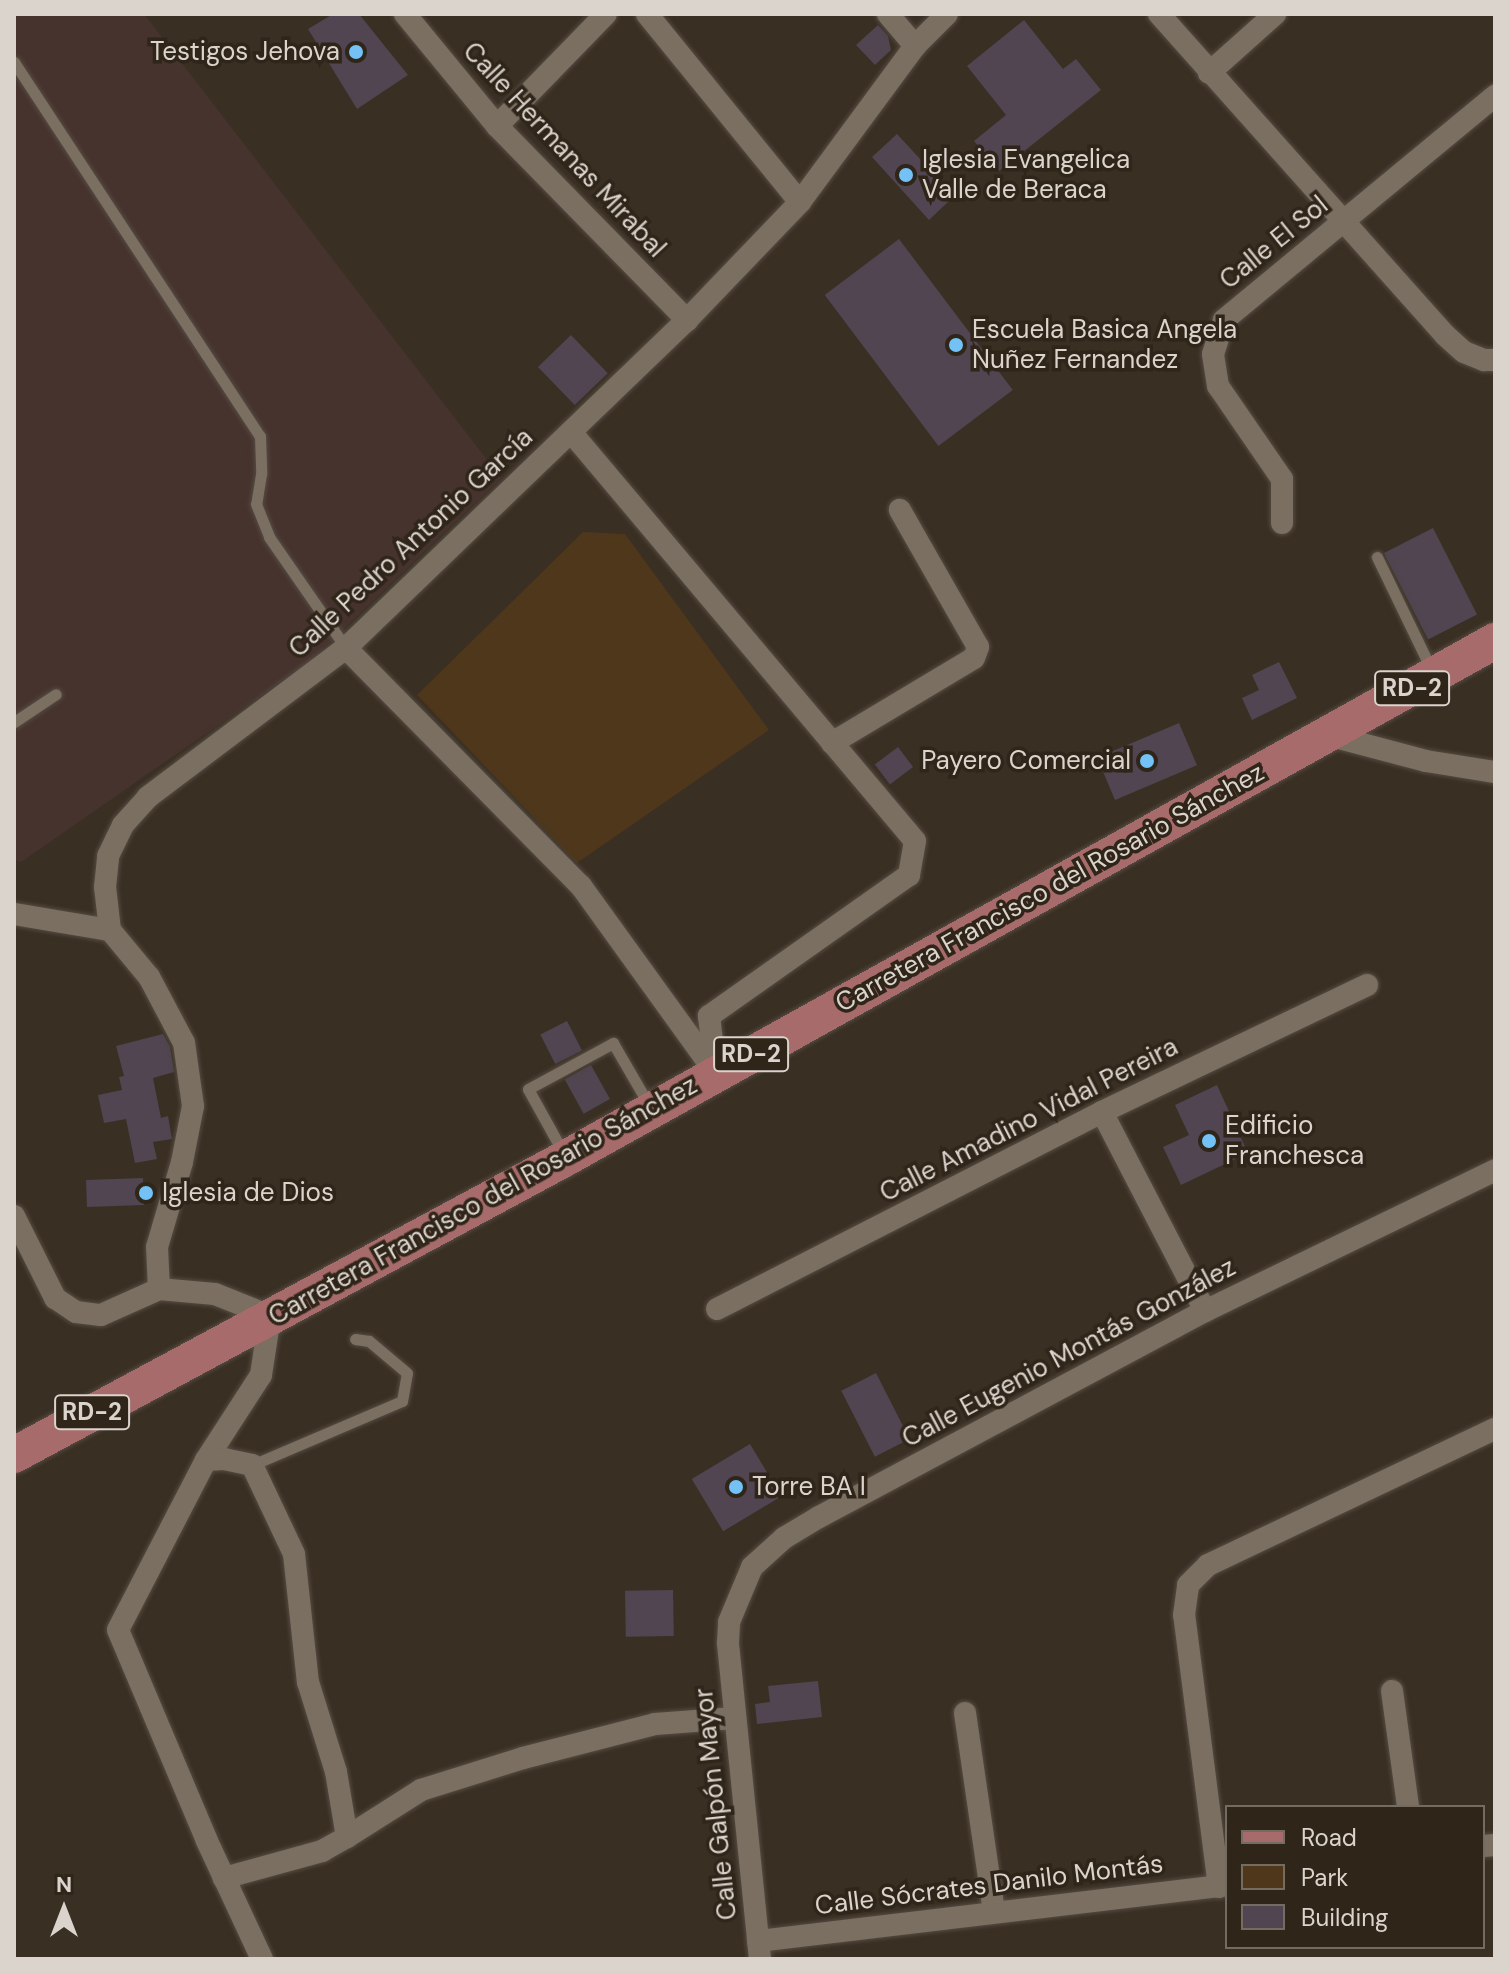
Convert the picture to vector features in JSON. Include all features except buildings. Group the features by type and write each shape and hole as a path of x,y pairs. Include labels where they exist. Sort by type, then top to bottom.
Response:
{"main road":[{"name":"Carretera Francisco del Rosario Sánchez","path":"14,1455 566,1158 1495,641"}],"street":[{"name":"Calle Hermanas Mirabal","path":"405,14 497,126 687,320"},
{"path":"497,126 606,14"},
{"path":"647,14 800,202"},
{"path":"888,14 915,46"},
{"name":"Calle Pedro Antonio García","path":"110,930 105,887 108,856 123,825 148,797 346,648 687,320 800,202 915,46 947,14"},
{"path":"1159,14 1445,335 1464,352 1484,360 1495,360"},
{"path":"1209,73 1275,14"},
{"name":"Calle El Sol","path":"1282,523 1282,479 1218,386 1213,354 1224,320 1495,96"},
{"path":"571,432 915,841 909,875 709,1016 716,1074"},
{"path":"832,743 974,658 978,647 900,510"},
{"path":"346,648 581,886 716,1074"},
{"path":"1328,735 1426,761 1495,772"},
{"path":"14,914 110,930 149,977 184,1043 193,1106 182,1162 157,1247 159,1289"},
{"name":"Calle Amadino Vidal Pereira","path":"717,1309 1102,1112 1367,985"},
{"path":"1102,1112 1205,1311"},
{"name":"Calle Eugenio Montás González","path":"728,1643 729,1622 752,1567 784,1538 1205,1311 1495,1170"},
{"path":"14,1216 55,1298 76,1312 101,1315 159,1289 215,1294 270,1316 261,1375 206,1460 118,1630 262,1959"},
{"path":"1223,1886 1184,1615 1188,1585 1208,1565 1495,1429"},
{"path":"206,1460 224,1459 252,1465 294,1554 308,1682 336,1772 347,1837"},
{"name":"Calle Galpón Mayor","path":"728,1643 759,1950"},
{"path":"1392,1691 1408,1805"},
{"path":"965,1713 994,1911"},
{"path":"224,1878 322,1851 421,1790 494,1767 655,1724 735,1718"},
{"name":"Calle Sócrates Danilo Montás","path":"759,1950 994,1911 1223,1886"}],"lane":[{"path":"14,62 260,436 261,474 256,504 269,537 346,648"},
{"path":"1377,557 1435,675"},
{"path":"14,722 56,694"},
{"path":"566,1158 528,1089 613,1043 652,1110"},
{"path":"252,1465 402,1401 407,1373 369,1341 355,1339"}],"shaded area":[{"path":"14,14 144,14 501,478 309,662 21,862 14,860"}],"green space":[{"path":"583,532 625,534 769,730 577,863 417,695"}],"place":[{"name":"Testigos Jehova","path":"356,52"},
{"name":"Iglesia Evangelica Valle de Beraca","path":"906,175"},
{"name":"Escuela Basica Angela Nuñez Fernandez","path":"956,345"},
{"name":"Payero Comercial","path":"1147,761"},
{"name":"Edificio Franchesca","path":"1209,1141"},
{"name":"Iglesia de Dios","path":"146,1193"},
{"name":"Torre BA I","path":"736,1487"}]}
